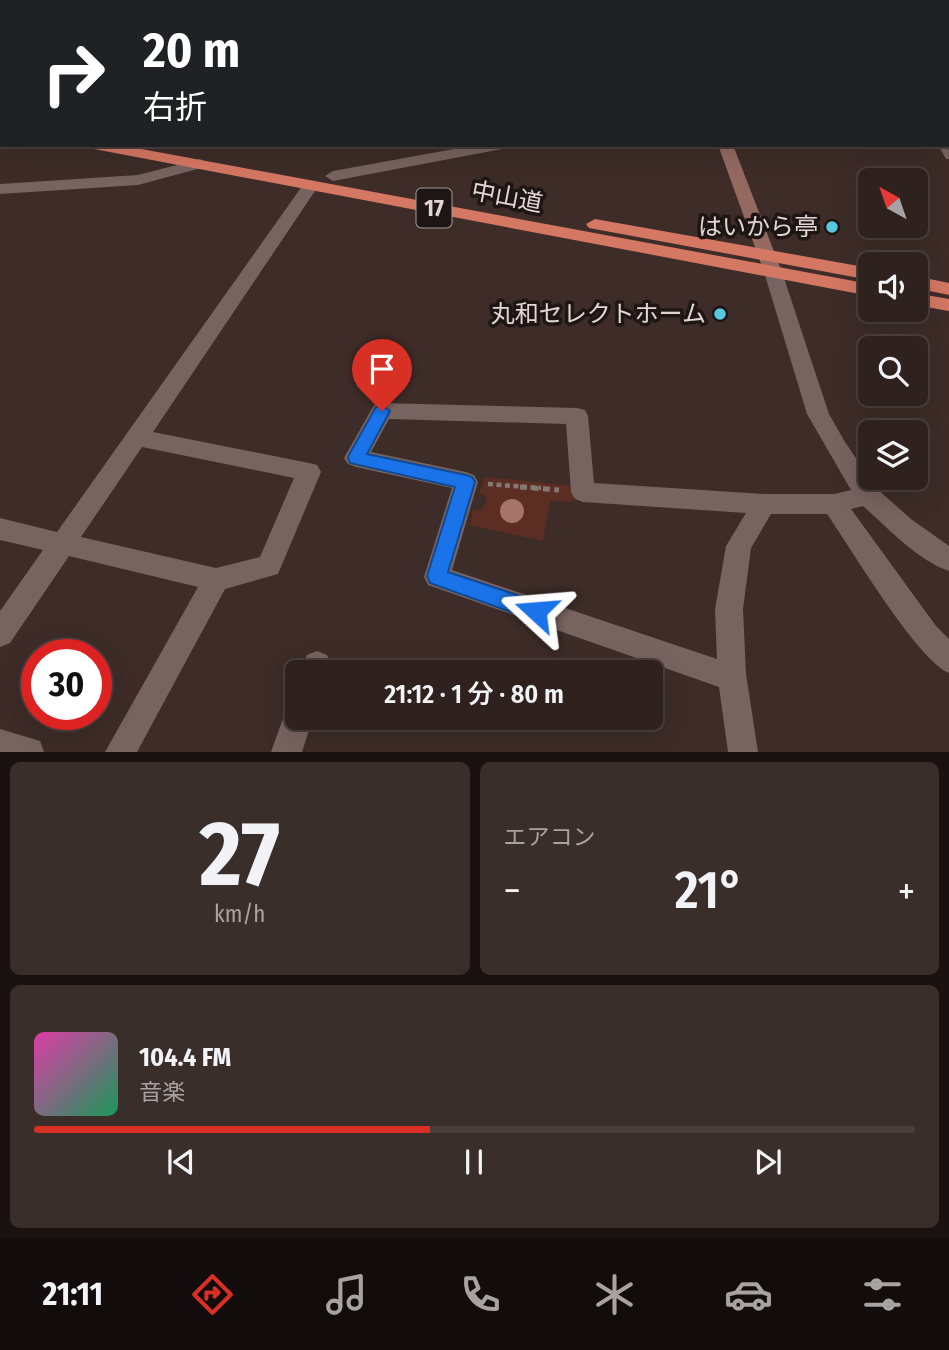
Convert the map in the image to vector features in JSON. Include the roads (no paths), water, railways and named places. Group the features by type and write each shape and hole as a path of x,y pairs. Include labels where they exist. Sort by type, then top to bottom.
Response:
{"highway":[{"name":"中山道","path":"105,147 770,264 858,273"},
{"name":"中山道","path":"181,147 770,264 858,287"},
{"path":"928,285 949,289"},
{"path":"928,301 949,305"}],"main road":[{"path":"726,147 770,264"}],"street":[{"path":"333,176 491,147"},
{"path":"0,189 138,180 200,164"},
{"path":"0,634 311,185"},
{"path":"770,264 818,414 867,495 902,526 949,560"},
{"path":"732,674 711,672 437,576 466,482 356,458 382,411 577,416 583,492 764,504 834,503 867,495"},
{"path":"0,529 216,580 269,566 309,472 136,437"},
{"path":"834,503 926,635 949,659"},
{"path":"743,751 732,674 729,609 739,546 764,504"},
{"path":"120,751 216,580"},
{"path":"286,751 294,730"},
{"path":"0,744 29,751"}],"place":[{"name":"はいから亭","path":"832,227"},
{"name":"丸和セレクトホーム","path":"720,314"}]}
